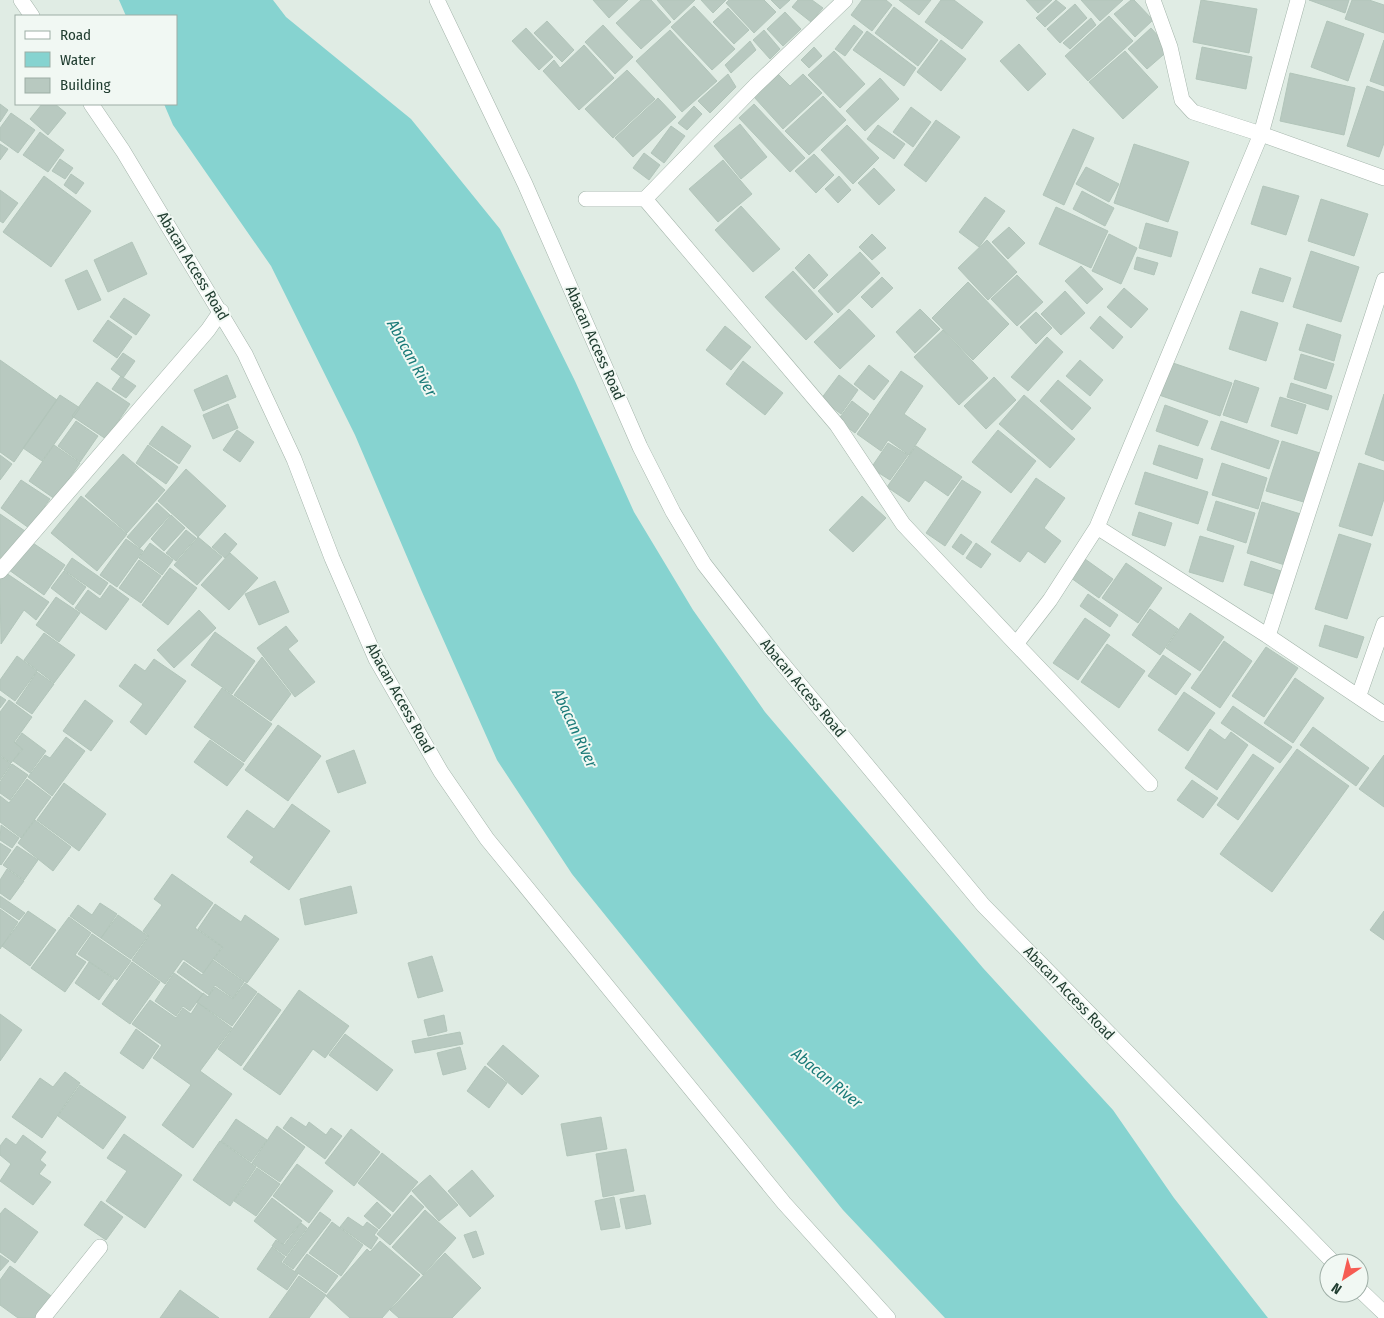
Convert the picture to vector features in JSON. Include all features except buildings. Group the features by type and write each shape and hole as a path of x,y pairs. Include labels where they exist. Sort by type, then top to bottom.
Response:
{"street":[{"path":"22,0 31,15"},
{"name":"Abacan Access Road","path":"437,0 526,184 640,447 673,512 704,564 768,645 984,905 1324,1253"},
{"path":"586,199 645,199 755,86 845,0"},
{"path":"1153,0 1170,47 1182,100 1194,112 1384,178"},
{"path":"1016,644 1050,600 1097,527 1261,134 1298,0"},
{"name":"Abacan Access Road","path":"92,105 221,311 245,354 294,459 332,558 376,659 441,772 487,839 784,1204 888,1318"},
{"path":"645,199 837,425 903,524 1150,784"},
{"path":"1268,636 1384,280"},
{"path":"0,571 208,330 221,311"},
{"path":"1097,527 1359,695 1384,714"},
{"path":"1359,695 1384,624"},
{"path":"43,1318 100,1247"},
{"path":"1369,1299 1384,1313"}],"water":[{"name":"Abacan River","path":"119,0 273,0 286,17 411,119 500,229 575,381 634,512 693,610 765,712 983,968 1113,1110 1174,1198 1268,1318 945,1318 843,1210 572,874 497,760 355,435 271,266 173,125 164,105 178,105 178,15 126,15"}]}
